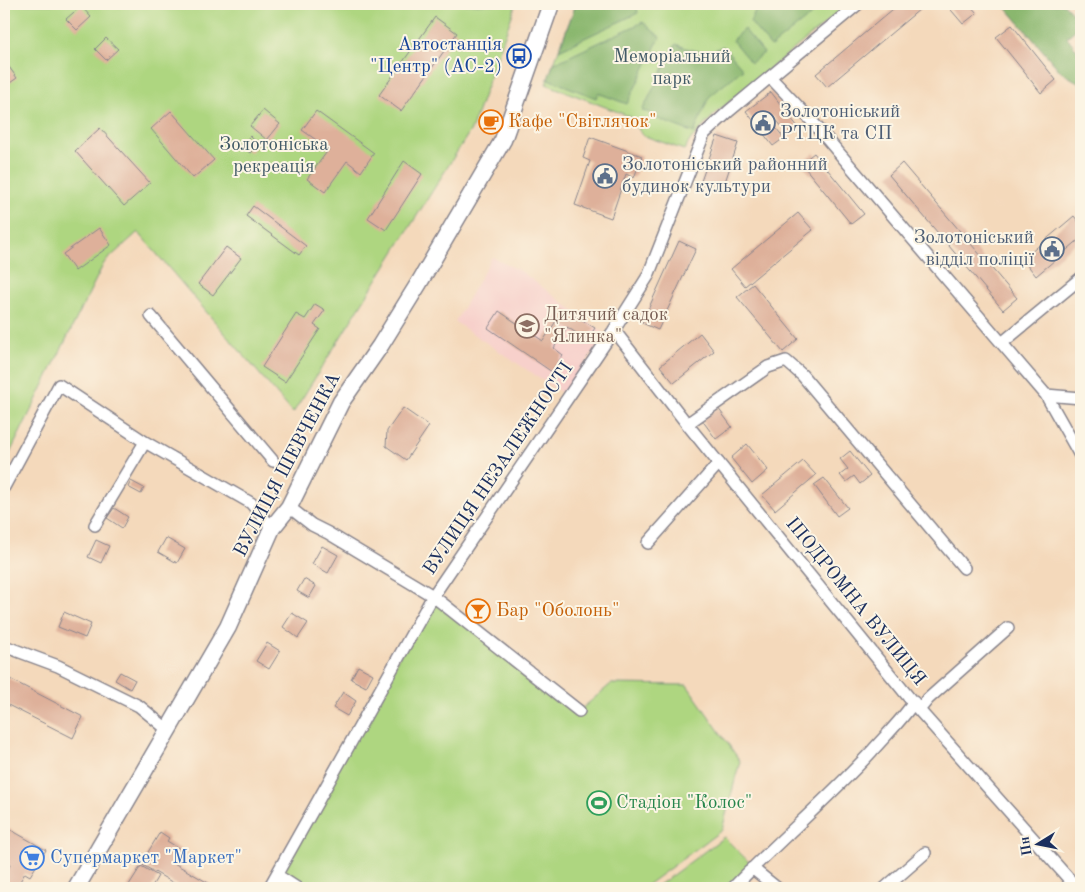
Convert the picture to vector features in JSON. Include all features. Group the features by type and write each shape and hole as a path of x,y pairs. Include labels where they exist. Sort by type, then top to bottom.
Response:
{"main road":[{"name":"ВУЛИЦЯ ШЕВЧЕНКА","path":"76,888 228,627 272,528 290,507 341,402 380,346 419,283 503,140 551,4"}],"street":[{"name":"ВУЛИЦЯ НЕЗАЛЕЖНОСТІ","path":"270,888 433,596 614,330 648,276 704,134 858,4"},
{"path":"770,77 816,126 1046,395 1081,457"},
{"path":"1002,343 1081,278"},
{"path":"151,316 273,462"},
{"name":"ІПОДРОМНА ВУЛИЦЯ","path":"614,330 687,424 916,706 1077,888"},
{"path":"687,424 768,367 786,362 802,375 964,568"},
{"path":"4,487 60,384 145,442 251,503 272,528"},
{"path":"1046,395 1081,398"},
{"path":"96,525 145,442"},
{"path":"648,543 719,463"},
{"path":"290,507 312,525 433,596 579,711"},
{"path":"733,888 853,772 906,714 928,698 1008,628"},
{"path":"4,646 58,666 138,706 168,730"},
{"path":"885,888 925,853"},
{"path":"752,868 777,888"},
{"path":"277,875 297,888"}],"shaded area":[{"name":"Дитячий садок \"Ялинка\"","path":"492,257 522,272 605,334 565,395 455,322"}],"green space":[{"name":"Золотоніська рекреація","path":"4,4 516,4 472,128 293,413 138,232 104,263 4,465"},
{"name":"Меморіальний парк","path":"576,4 849,4 717,112 691,139 684,150 642,135 631,117 546,84"},
{"path":"576,4 636,4 638,13 559,50"},
{"path":"758,4 825,4 771,47 750,22"},
{"path":"1003,4 1064,4 1075,16 1081,11 1081,25 1067,37 1081,55 1081,84 1061,72"},
{"path":"643,22 660,37 627,104 598,93 596,98 548,79 553,64"},
{"path":"744,29 764,53 751,63 732,40"},
{"path":"676,44 689,49 703,51 712,51 723,46 743,69 709,97 694,133 650,116 651,113 642,111"},
{"path":"433,596 579,711 611,684 687,685 740,761 722,830 643,888 297,888 277,875"},
{"path":"724,837 750,863 726,888 655,888"}],"building":[{"path":"899,4 926,4 827,87 816,74"},
{"path":"946,4 969,4 977,13 963,24"},
{"path":"81,6 91,17 77,30 66,19"},
{"path":"435,17 457,33 401,111 379,95"},
{"path":"1012,25 1056,80 1041,93 996,37"},
{"path":"106,38 118,49 106,60 95,49"},
{"path":"4,60 17,78 7,85 4,81"},
{"name":"Золотоніський РТЦК та СП","path":"771,92 798,127 788,134 773,116 769,119 784,138 773,146 746,111"},
{"path":"263,110 280,124 267,140 250,126"},
{"path":"171,111 214,160 193,178 151,129"},
{"path":"316,111 374,153 361,172 347,161 325,192 307,179 329,149 302,130"},
{"path":"100,128 150,183 124,206 75,151"},
{"path":"250,136 258,144 250,153 241,145"},
{"path":"717,136 738,143 722,191 700,184"},
{"name":"Золотоніський районний будинок культури","path":"590,137 642,156 634,178 626,174 611,218 575,205 590,161 583,158"},
{"path":"814,153 864,214 851,224 801,163"},
{"path":"404,161 422,174 386,230 368,218"},
{"path":"902,163 1017,298 1003,310 889,175"},
{"path":"253,206 306,246 299,255 246,216"},
{"path":"798,213 813,230 745,286 731,269"},
{"name":"Золотоніський відділ поліції","path":"1074,216 1081,225 1081,238 1036,276 1023,259"},
{"path":"99,228 111,245 75,271 63,254"},
{"path":"679,241 696,249 658,330 642,323"},
{"path":"226,247 241,258 213,295 198,284"},
{"path":"753,284 798,339 783,352 737,297"},
{"path":"315,304 325,310 314,325 320,329 285,382 262,367 296,314 305,319"},
{"path":"564,309 595,328 587,340 567,327 554,348 563,355 552,372 488,328 499,311 543,341"},
{"path":"700,333 714,351 674,383 660,366"},
{"path":"403,408 429,426 406,460 386,446 387,431"},
{"path":"718,408 732,427 716,439 702,420"},
{"path":"747,444 768,470 752,484 731,458"},
{"path":"850,451 870,476 860,484 854,476 846,482 840,475 848,469 840,459"},
{"path":"803,461 816,475 775,510 762,495"},
{"path":"824,478 848,508 837,516 814,485"},
{"path":"131,481 144,488 141,494 128,487"},
{"path":"114,508 128,517 122,528 107,518"},
{"path":"166,538 185,549 177,563 158,552"},
{"path":"96,540 109,546 101,563 88,557"},
{"path":"322,546 338,555 328,573 312,564"},
{"path":"304,579 316,586 309,598 297,591"},
{"path":"64,612 91,624 85,638 58,627"},
{"path":"292,613 308,623 298,638 283,627"},
{"path":"267,643 280,651 269,669 256,661"},
{"path":"358,666 373,674 366,687 351,679"},
{"path":"120,672 135,680 130,689 115,680"},
{"path":"4,676 83,717 73,738 4,703"},
{"path":"343,692 356,701 347,716 333,708"},
{"path":"4,826 46,850 30,876 25,873 16,888 4,888 4,876 10,865 4,861"},
{"path":"160,832 169,838 167,841 180,849 172,862 217,888 182,888 141,864"},
{"path":"141,866 158,876 151,888 127,888"}],"place":[{"name":"Автостанція \"Центр\" (АС-2)","path":"519,56"},
{"name":"Кафе \"Світлячок\"","path":"491,122"},
{"name":"Золотоніський РТЦК та СП","path":"763,123"},
{"name":"Золотоніський районний будинок культури","path":"605,176"},
{"name":"Золотоніський відділ поліції","path":"1052,249"},
{"name":"Дитячий садок \"Ялинка\"","path":"527,326"},
{"name":"Бар \"Оболонь\"","path":"478,611"},
{"name":"Стадіон \"Колос\"","path":"599,803"},
{"name":"Супермаркет \"Маркет\"","path":"32,858"}]}
